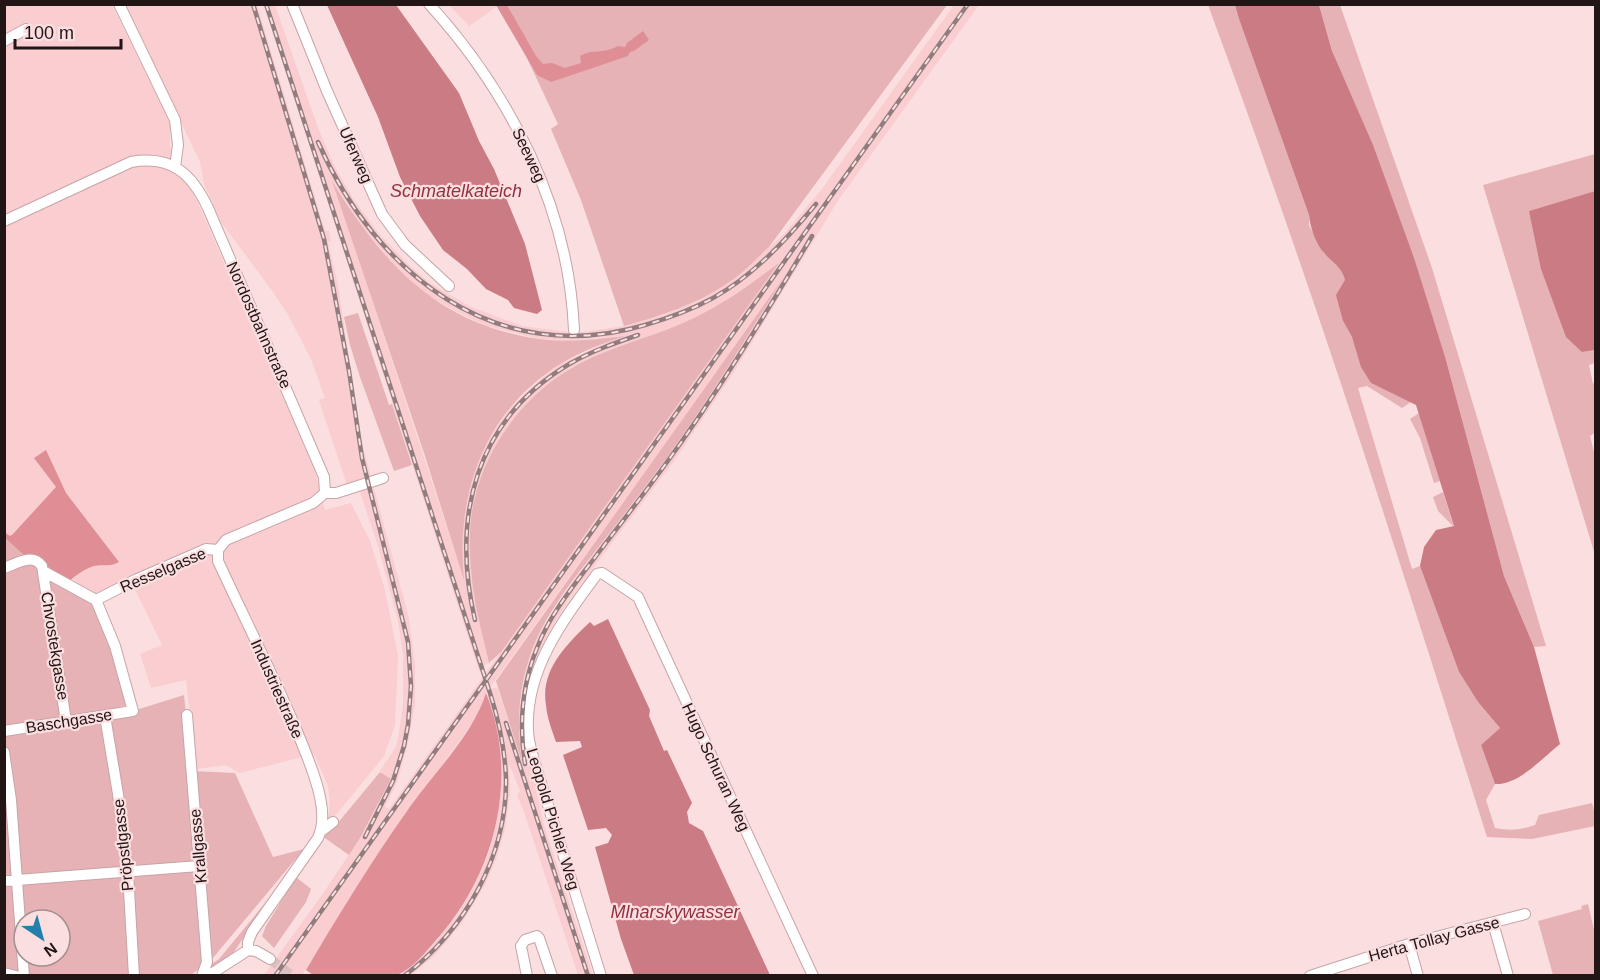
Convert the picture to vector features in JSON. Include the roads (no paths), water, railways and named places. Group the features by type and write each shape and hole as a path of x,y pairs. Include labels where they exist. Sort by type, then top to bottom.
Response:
{"street":[{"path":"4,221 122,165 140,161 171,165 178,145 175,120 119,4"},
{"name":"Uferweg","path":"292,4 327,91 382,214 396,236 449,286"},
{"name":"Seeweg","path":"429,4 483,71 528,150 549,201 562,249 571,295 574,330"},
{"path":"4,41 26,29"},
{"name":"Nordostbahnstraße","path":"171,165 193,181 208,208 324,477 325,493"},
{"path":"325,493 336,493 383,478"},
{"name":"Resselgasse","path":"96,600 206,549 218,550 226,540 313,503 325,493"},
{"name":"Industriestraße","path":"218,550 218,561 267,663 314,774 322,808 320,832"},
{"path":"4,568 34,559 40,563 43,571 96,600"},
{"name":"Chvostekgasse","path":"43,571 66,721"},
{"name":"Leopold Pichler Weg","path":"601,975 533,757 528,731 534,678 561,623 597,573 602,573"},
{"name":"Hugo Schuran Weg","path":"602,573 638,597 813,975"},
{"name":"Baschgasse","path":"4,731 133,711 115,646 96,600"},
{"name":"Krallgasse","path":"187,715 207,962 202,975"},
{"name":"Pröpstlgasse","path":"105,716 128,873 134,975"},
{"path":"4,752 11,800 24,975"},
{"path":"248,950 252,932 320,832 333,822"},
{"path":"4,881 199,866"},
{"name":"Herta Tollay Gasse","path":"1310,975 1344,970 1409,944 1525,914"},
{"path":"1493,923 1508,975"},
{"path":"527,975 521,946 525,940 538,936 552,975"},
{"path":"1409,944 1418,975"},
{"path":"208,975 248,950 256,951 270,959"},
{"path":"4,973 16,975"}],"water":[{"name":"Schmatelkateich","path":"327,5 396,5 459,93 525,244 542,310 537,314 514,308 508,300 486,289 467,269 443,250 420,216 400,177 378,117"},
{"path":"1235,5 1319,5 1332,51 1373,145 1414,258 1446,360 1504,576 1534,647 1560,744 1530,770 1513,780 1495,784 1481,745 1500,728 1478,702 1459,672 1420,566 1424,547 1436,530 1454,526 1416,405 1371,383 1361,367 1352,337 1343,321 1336,295 1345,280 1344,276 1319,246 1314,236 1309,215"},
{"path":"1595,191 1595,350 1582,352 1566,337 1541,269 1529,211"},
{"name":"Mlnarskywasser","path":"608,619 650,710 649,716 664,751 667,750 692,803 687,812 689,823 703,831 770,975 634,975 621,939 595,847 608,843 612,835 606,828 588,830 563,755 582,747 580,741 556,742 549,719 545,692 551,669 564,649 590,622 594,626"}],"tunnel":[{"path":"270,959 292,976"}],"railway":[{"path":"253,4 324,239 349,371 362,458 408,642 411,686 404,746 393,781 365,837"},
{"path":"266,4 490,693 503,746 506,779 504,808 499,836 490,863 478,889 446,937 404,976"},
{"path":"275,976 968,4"},
{"path":"318,142 343,190 373,232 408,270 447,300 491,321 539,334 591,335 645,325 696,306 728,289 756,268 816,204"},
{"path":"525,764 522,735 523,706 528,676 542,635 571,589 654,480 702,412 812,236"},
{"path":"475,620 468,582 466,544 470,508 478,474 492,442 512,412 538,386 571,363 638,335"},
{"path":"506,723 588,976"}]}
